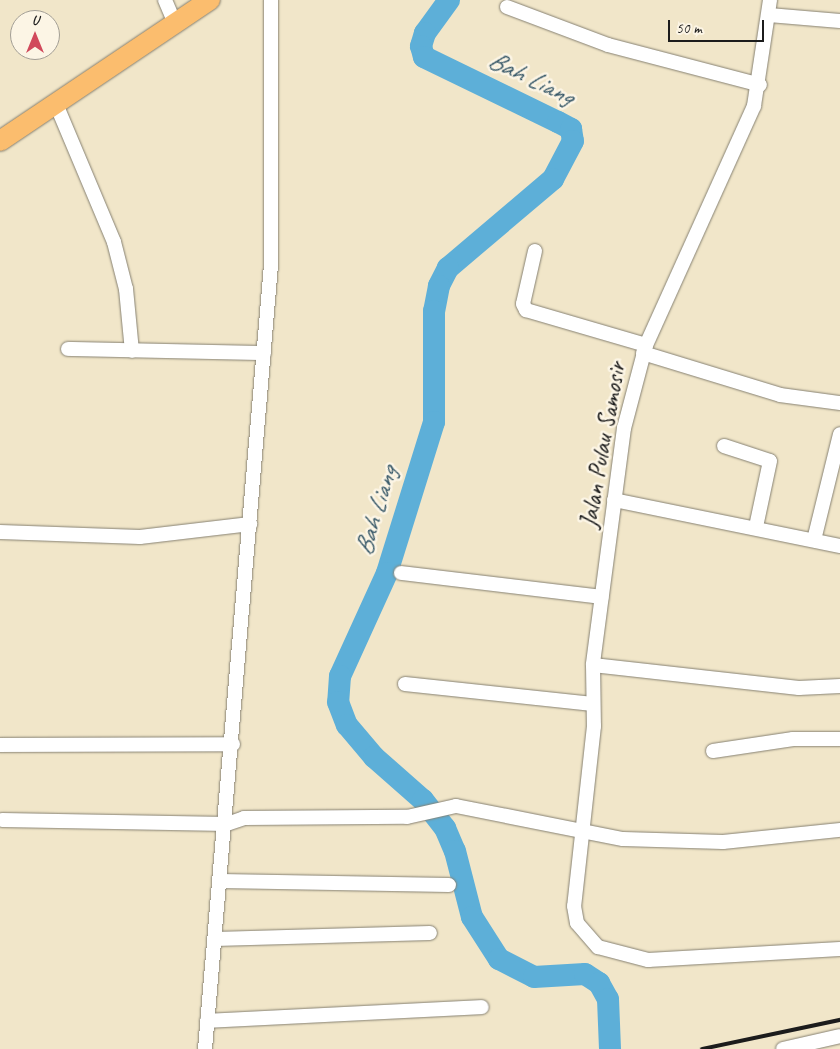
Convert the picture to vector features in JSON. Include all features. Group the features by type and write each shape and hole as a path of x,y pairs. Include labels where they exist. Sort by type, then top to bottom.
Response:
{"highway":[{"path":"0,141 210,0"}],"street":[{"path":"165,0 175,24"},
{"name":"Jalan Pulau Samosir","path":"770,0 760,85 644,349 624,428 593,665 593,704 579,832 577,923 598,947 648,960 840,949"},
{"path":"204,1049 227,824 271,265 268,3"},
{"path":"507,7 608,45 760,85"},
{"path":"769,16 840,21"},
{"path":"56,104 114,242 126,289 132,350"},
{"path":"535,252 523,304 526,310 780,396 840,404"},
{"path":"68,349 264,354"},
{"path":"814,540 840,434"},
{"path":"724,446 770,461 756,527"},
{"path":"614,500 756,527 840,546"},
{"path":"0,532 140,537 250,524"},
{"path":"401,573 602,597"},
{"path":"593,665 799,688 840,686"},
{"path":"405,684 593,704"},
{"path":"713,751 793,739 840,738"},
{"path":"0,745 233,744"},
{"path":"2,820 227,824 244,818 429,815 456,806 579,832 623,839 723,842 840,830"},
{"path":"220,881 449,885"},
{"path":"215,939 430,933"},
{"path":"207,1021 482,1007"},
{"path":"783,1049 840,1036"}],"waterway":[{"name":"Bah Liang","path":"449,0 425,33 421,46 424,57 571,129 573,141 553,179 448,268 439,286 434,311 434,422 387,573 340,676 338,702 347,725 374,757 423,800 445,828 455,851 472,917 499,959 534,977 585,974 599,983 608,999 610,1049"}],"railway":[{"path":"702,1049 840,1020"}]}
